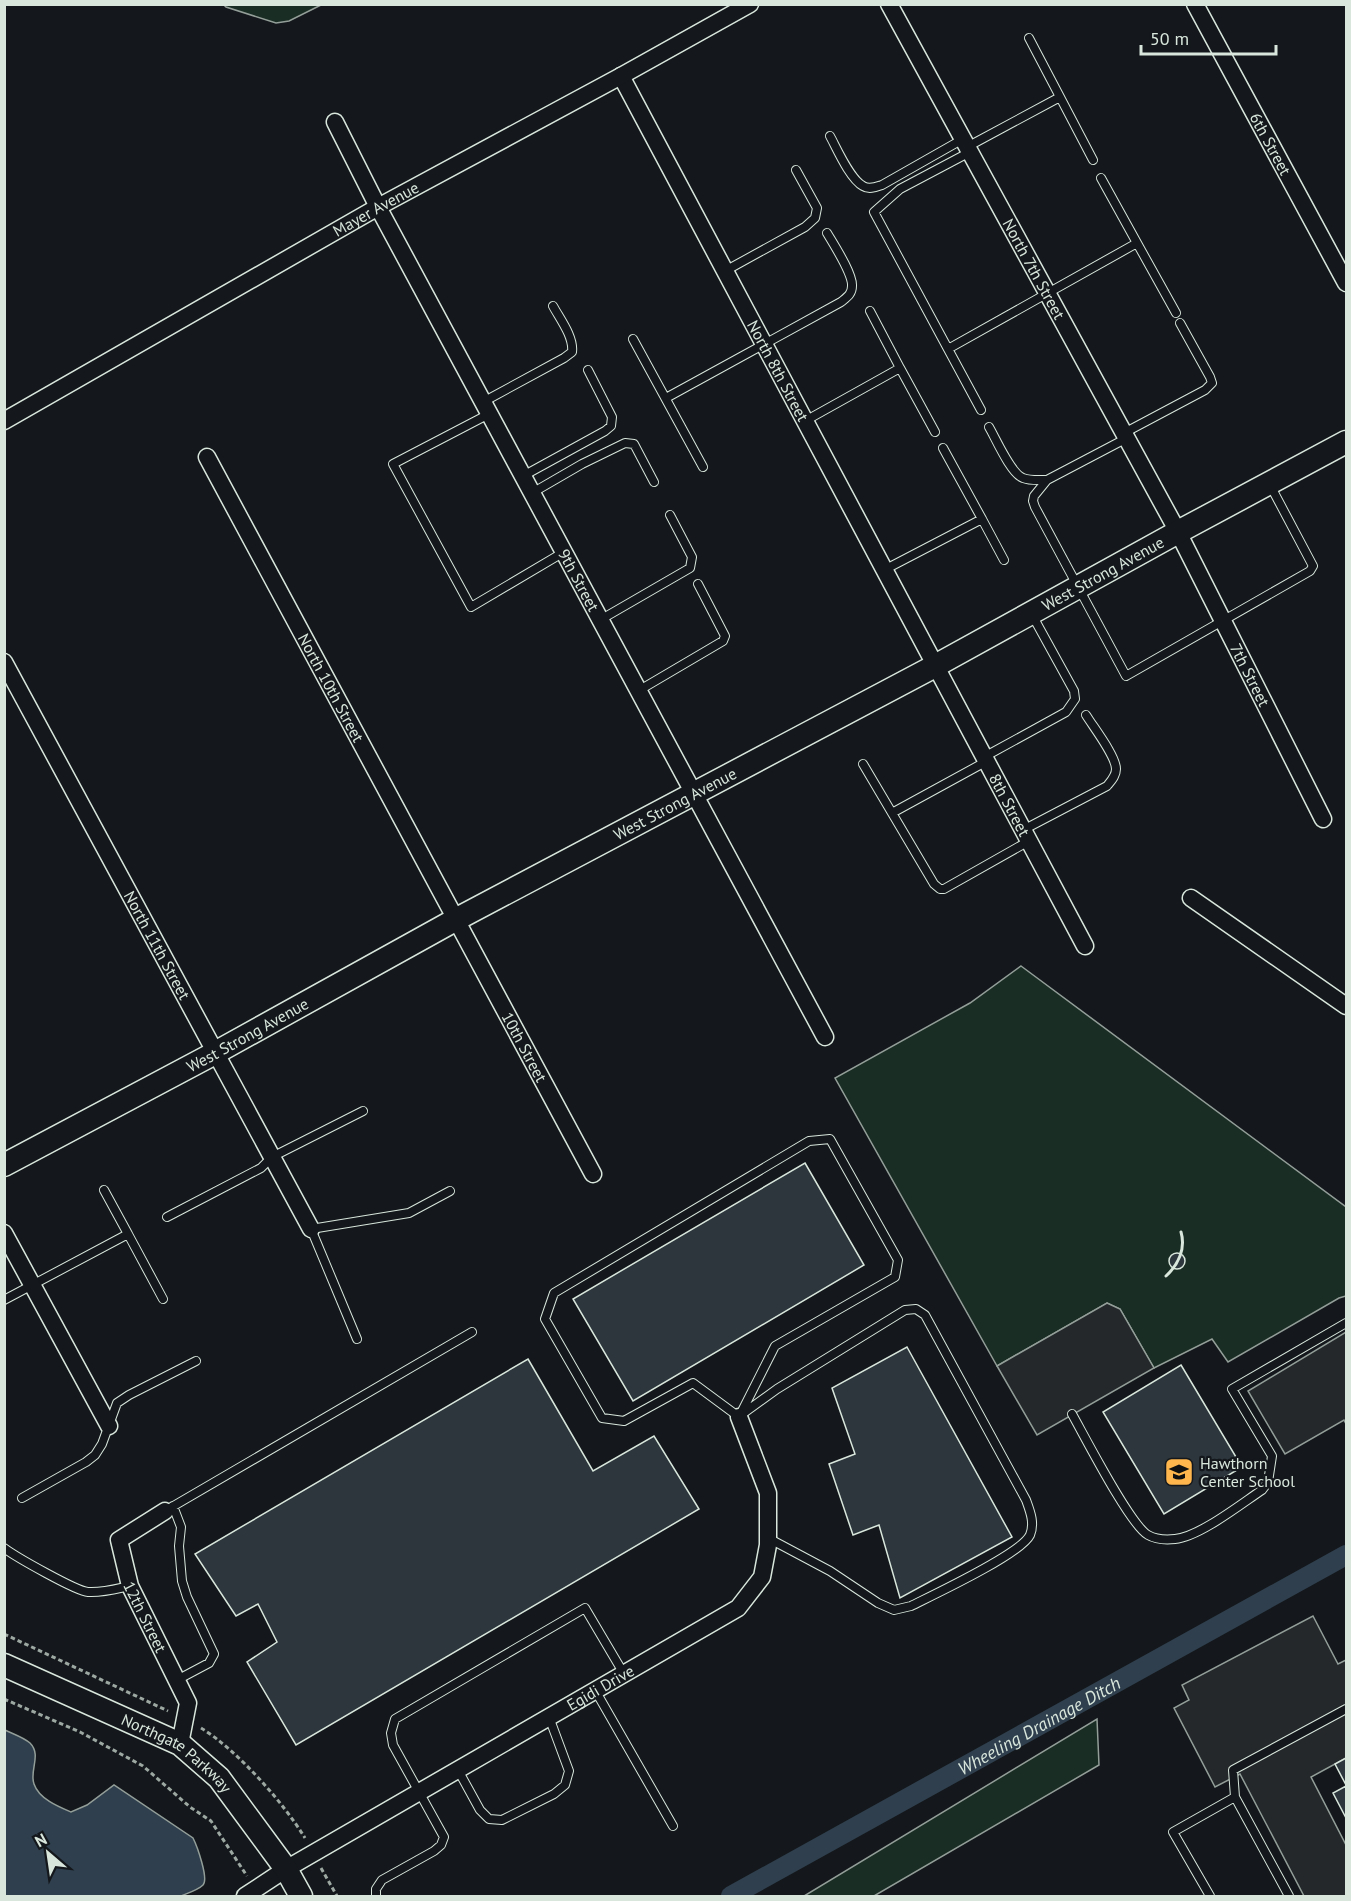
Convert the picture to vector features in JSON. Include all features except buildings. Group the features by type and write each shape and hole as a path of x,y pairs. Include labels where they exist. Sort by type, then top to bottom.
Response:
{"street":[{"name":"Mayer Avenue","path":"4,421 378,207 750,4"},
{"name":"North 7th Street","path":"889,4 1178,532"},
{"name":"6th Street","path":"1196,4 1347,283"},
{"name":"North 8th Street","path":"621,76 935,666"},
{"name":"9th Street","path":"335,122 378,207 825,1037"},
{"name":"West Strong Avenue","path":"4,1165 215,1053 455,920 935,666 1347,442"},
{"name":"North 10th Street","path":"207,457 455,920"},
{"name":"7th Street","path":"1178,532 1323,819"},
{"name":"North 11th Street","path":"4,662 310,1229"},
{"name":"8th Street","path":"935,666 1085,946"},
{"path":"1191,898 1347,1006"},
{"name":"10th Street","path":"455,920 593,1174"},
{"path":"4,1233 109,1426"},
{"name":"Egidi Drive","path":"251,1893 286,1869 738,1608 762,1577 768,1539 768,1493 739,1417"},
{"name":"12th Street","path":"169,1508 119,1540 130,1586 188,1703 180,1744"},
{"name":"Northgate Parkway","path":"4,1665 180,1744 219,1778 286,1869 301,1896"}],"lane":[{"path":"1029,38 1093,160"},
{"path":"830,136 853,177 863,186 873,188 967,146 1060,97"},
{"path":"967,146 900,189 874,213 981,410"},
{"path":"725,271 806,227 815,218 817,208 796,170"},
{"path":"1101,178 1176,313"},
{"path":"666,398 850,296 853,285 827,233"},
{"path":"948,349 1137,243"},
{"path":"553,306 569,334 573,347 572,352 486,408 393,464 471,607 564,552"},
{"path":"870,311 935,432"},
{"path":"1180,322 1212,383 1205,390 1047,480 1034,496 1035,507 1125,676 1310,571 1313,566 1269,483"},
{"path":"633,339 703,467"},
{"path":"805,421 900,369"},
{"path":"523,476 611,426 612,417 588,370"},
{"path":"989,427 1014,471 1021,478 1047,480"},
{"path":"532,493 582,464 625,443 634,444 654,482"},
{"path":"943,448 1004,560"},
{"path":"600,620 690,568 692,557 670,515"},
{"path":"884,570 982,519"},
{"path":"639,691 723,641 726,636 698,584"},
{"path":"892,813 1066,712 1075,699 1074,691 1031,613"},
{"path":"863,764 934,884 944,889 1026,835 1107,786 1113,779 1116,769 1112,757 1086,715"},
{"path":"167,1217 261,1168 272,1157 363,1111"},
{"path":"830,1139 898,1260 895,1277 775,1346 739,1417 693,1383 624,1421 603,1418 545,1318 554,1293 809,1141 830,1139"},
{"path":"104,1190 163,1299"},
{"path":"357,1340 310,1229 409,1213 450,1191"},
{"path":"4,1300 128,1234"},
{"path":"739,1417 777,1389 895,1316 905,1310 916,1309 925,1315 1026,1500 1033,1519 1030,1536 1010,1554 911,1606 894,1610 878,1603 830,1571 768,1539"},
{"path":"1072,1414 1132,1519 1146,1534 1159,1539 1175,1539 1192,1534 1262,1490 1268,1482 1272,1456 1232,1389 1347,1323"},
{"path":"177,1680 209,1663 214,1654 187,1597 182,1581 181,1527 169,1508 472,1332"},
{"path":"22,1498 95,1455 102,1444 117,1403 196,1361"},
{"path":"4,1548 85,1592 108,1591 130,1586"},
{"path":"376,1896 376,1889 382,1880 434,1851 441,1845 444,1837 393,1745 391,1733 395,1719 585,1608 624,1674"},
{"path":"595,1690 673,1826"},
{"path":"1289,1896 1235,1797 1233,1770 1347,1709"},
{"path":"458,1770 480,1810 489,1819 502,1820 554,1794 565,1785 569,1771 549,1717"},
{"path":"1210,1896 1173,1832 1235,1797"}],"path":[{"path":"4,1699 80,1732 143,1766 190,1807 211,1821 251,1893"}],"green space":[{"path":"224,5 321,5 289,21 276,23"},
{"path":"1021,966 1346,1207 1346,1296 1228,1362 1212,1339 1154,1368 1120,1309 1107,1303 997,1366 835,1078 970,1003"},
{"path":"1097,1719 1099,1765 874,1896 804,1896"}],"shaded area":[{"path":"1107,1303 1120,1309 1154,1368 1037,1435 997,1366"},
{"path":"1346,1332 1346,1424 1344,1420 1285,1454 1248,1391"},
{"path":"1313,1616 1338,1664 1346,1660 1346,1758 1311,1777 1346,1845 1346,1896 1304,1896 1240,1774 1215,1787 1174,1708 1189,1700 1182,1685"}],"water":[{"path":"5,1730 30,1743 35,1753 34,1784 40,1794 55,1805 71,1812 87,1805 114,1785 193,1838 204,1870 203,1885 181,1896 5,1896"}],"waterway":[{"name":"Wheeling Drainage Ditch","path":"731,1896 1346,1555"}],"wall":[{"path":"1166,1276 1180,1256 1181,1232"}],"place":[{"name":"Hawthorn Center School","path":"1179,1472"}]}
